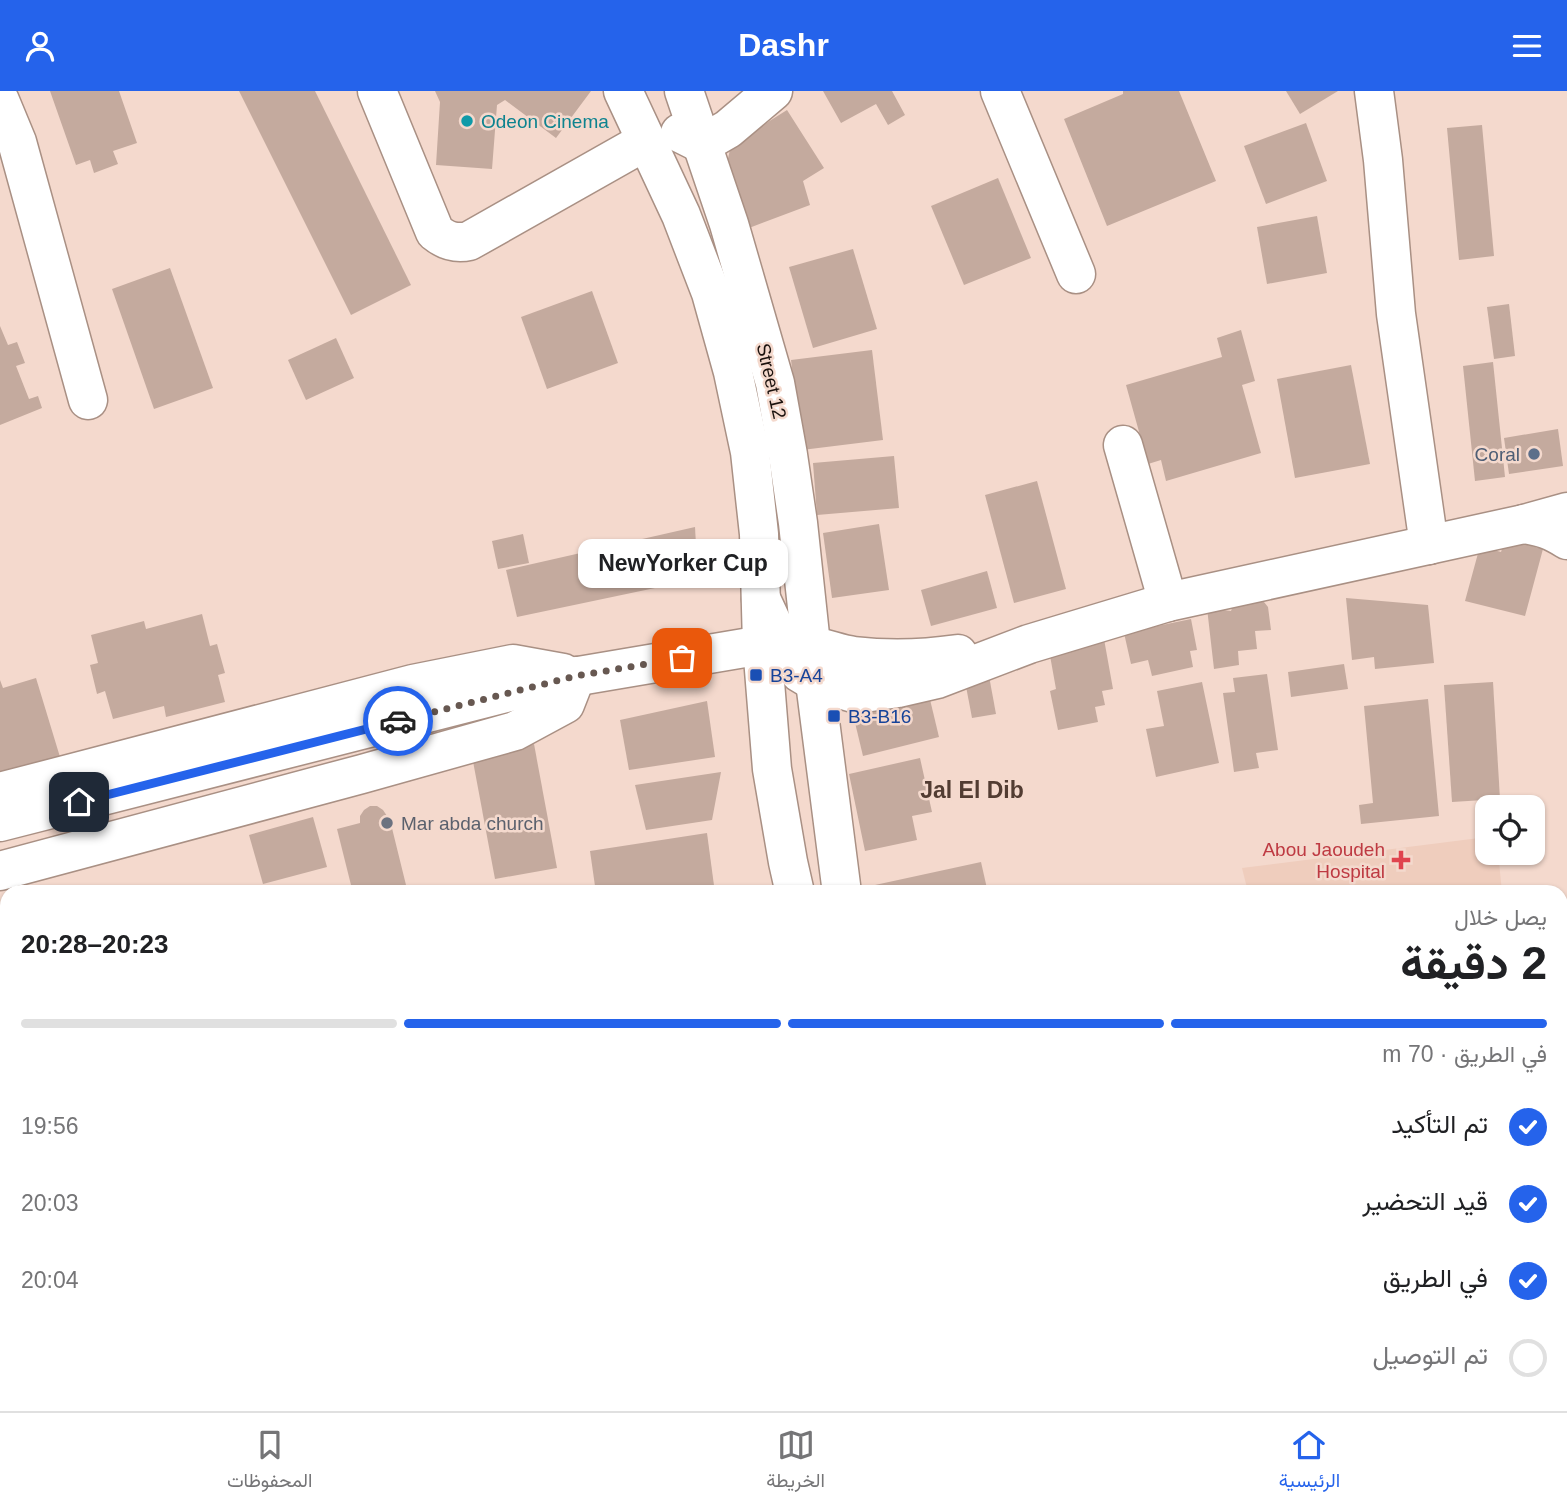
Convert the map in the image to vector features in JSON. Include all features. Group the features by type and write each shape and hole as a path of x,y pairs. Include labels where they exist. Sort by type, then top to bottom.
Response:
{"main road":[{"path":"377,91 435,232 455,242 469,241 646,141"},
{"name":"Street 12","path":"623,91 681,215 711,293 733,372 750,452 759,534 761,599 793,654"},
{"path":"648,91 658,111 670,125 684,136 702,144 727,129 770,93"},
{"path":"1000,91 1076,274"},
{"path":"1374,91 1383,160 1396,314 1429,545"},
{"path":"685,92 711,102 740,103 770,93"},
{"name":"Street 12","path":"685,92 729,224 775,383 796,509 793,654"},
{"path":"0,101 16,142 88,400"},
{"path":"1123,445 1168,602"},
{"path":"0,822 568,677 793,654 888,660 927,658 1030,644 1168,602 1524,524 1567,512"},
{"path":"1524,524 1544,527 1567,540"},
{"path":"793,654 772,769 793,885"},
{"path":"793,654 840,885"},
{"path":"0,792 413,684 513,664 568,677"},
{"path":"0,871 362,775 515,731 565,703 568,677"}],"shaded area":[{"name":"Abou Jaoudeh Hospital","path":"1475,839 1475,865 1499,865 1501,885 1246,885 1242,868"}],"building":[{"path":"50,91 119,91 137,143 113,151 118,164 94,173 90,160 76,165"},
{"path":"239,91 315,91 411,285 351,315"},
{"name":"Odeon Cinema","path":"435,91 591,91 556,138 505,100 497,105 492,169 436,165 440,102"},
{"path":"823,91 892,91 905,115 888,125 876,104 841,123"},
{"path":"1123,91 1179,91 1216,181 1107,226 1064,119 1123,94"},
{"path":"1286,91 1338,91 1300,114"},
{"path":"787,110 824,168 803,181 810,205 749,228 725,172 731,145"},
{"path":"1306,123 1327,181 1266,204 1244,146"},
{"path":"1482,125 1494,256 1459,260 1447,128"},
{"path":"998,178 1031,258 964,285 931,206"},
{"path":"1317,216 1327,273 1267,284 1257,227"},
{"path":"853,249 877,329 813,348 789,267"},
{"path":"170,268 213,388 154,409 112,289"},
{"path":"592,291 618,363 547,389 521,317"},
{"path":"1509,304 1515,356 1494,359 1487,307"},
{"path":"0,326 8,345 17,342 25,363 16,366 29,399 38,396 42,408 0,425"},
{"path":"1241,330 1255,381 1242,385 1261,453 1166,481 1161,460 1148,464 1126,385 1222,357 1217,338"},
{"path":"336,338 354,378 306,400 288,360"},
{"path":"872,350 883,440 802,450 791,360"},
{"path":"1493,362 1505,477 1475,481 1463,366"},
{"path":"1351,365 1370,464 1295,478 1277,379"},
{"path":"1558,429 1563,466 1509,474 1504,438"},
{"path":"894,456 899,508 817,515 813,463"},
{"path":"1037,481 1066,589 1014,603 985,495"},
{"path":"879,524 889,590 832,598 823,533"},
{"path":"695,527 696,545 690,556 674,574 655,588 517,617 506,570"},
{"path":"523,534 529,563 498,569 492,541"},
{"path":"1505,539 1543,549 1525,616 1465,601 1480,546 1501,552"},
{"path":"987,571 997,608 931,626 921,590"},
{"path":"1260,597 1268,607 1271,630 1255,631 1257,649 1238,651 1239,665 1214,669 1207,608 1231,611 1233,605"},
{"path":"1346,598 1428,605 1434,663 1375,669 1374,657 1352,660"},
{"path":"202,614 210,646 217,644 225,673 218,675 225,702 166,717 164,706 113,719 105,691 97,694 90,665 98,663 91,635 144,621 146,629"},
{"path":"1191,619 1197,650 1190,651 1193,667 1152,676 1148,660 1131,664 1124,633"},
{"path":"1104,639 1113,689 1102,691 1105,705 1095,707 1098,722 1058,730 1050,691 1056,689 1049,650"},
{"path":"1344,664 1348,689 1291,697 1288,672"},
{"path":"1267,674 1278,750 1256,753 1259,768 1234,772 1223,693 1235,692 1233,678"},
{"path":"989,676 996,714 972,718 965,681"},
{"path":"36,678 60,757 0,774 0,680 3,688"},
{"path":"1202,682 1219,763 1156,777 1146,729 1164,726 1157,691"},
{"path":"1493,682 1500,795 1475,795 1475,801 1452,802 1444,685"},
{"path":"927,687 939,737 863,756 851,706"},
{"path":"1428,699 1439,816 1361,824 1359,805 1373,803 1364,706"},
{"path":"707,701 715,757 629,770 620,720"},
{"path":"534,744 557,868 495,879 472,756"},
{"path":"920,758 932,812 912,816 917,840 865,851 849,774"},
{"path":"721,772 712,820 646,830 635,785"},
{"path":"377,806 389,816 406,885 351,885 337,829 360,823 364,810"},
{"path":"313,817 327,867 263,884 249,835"},
{"path":"707,833 714,885 595,885 590,851"},
{"path":"981,862 986,885 875,885"}],"way so far":[{"path":"398,721 576,676 682,658"}],"place":[{"name":"Odeon Cinema","path":"467,121"},
{"name":"Coral","path":"1534,454"},
{"name":"NewYorker Cup","path":"682,658"},
{"name":"B3-A4","path":"756,675"},
{"name":"B3-B16","path":"834,716"},
{"name":"Mar abda church","path":"387,823"},
{"name":"Abou Jaoudeh Hospital","path":"1401,860"}],"district":[{"name":"Jal El Dib","path":"972,790"}],"route":[{"path":"79,802 398,721"}]}
